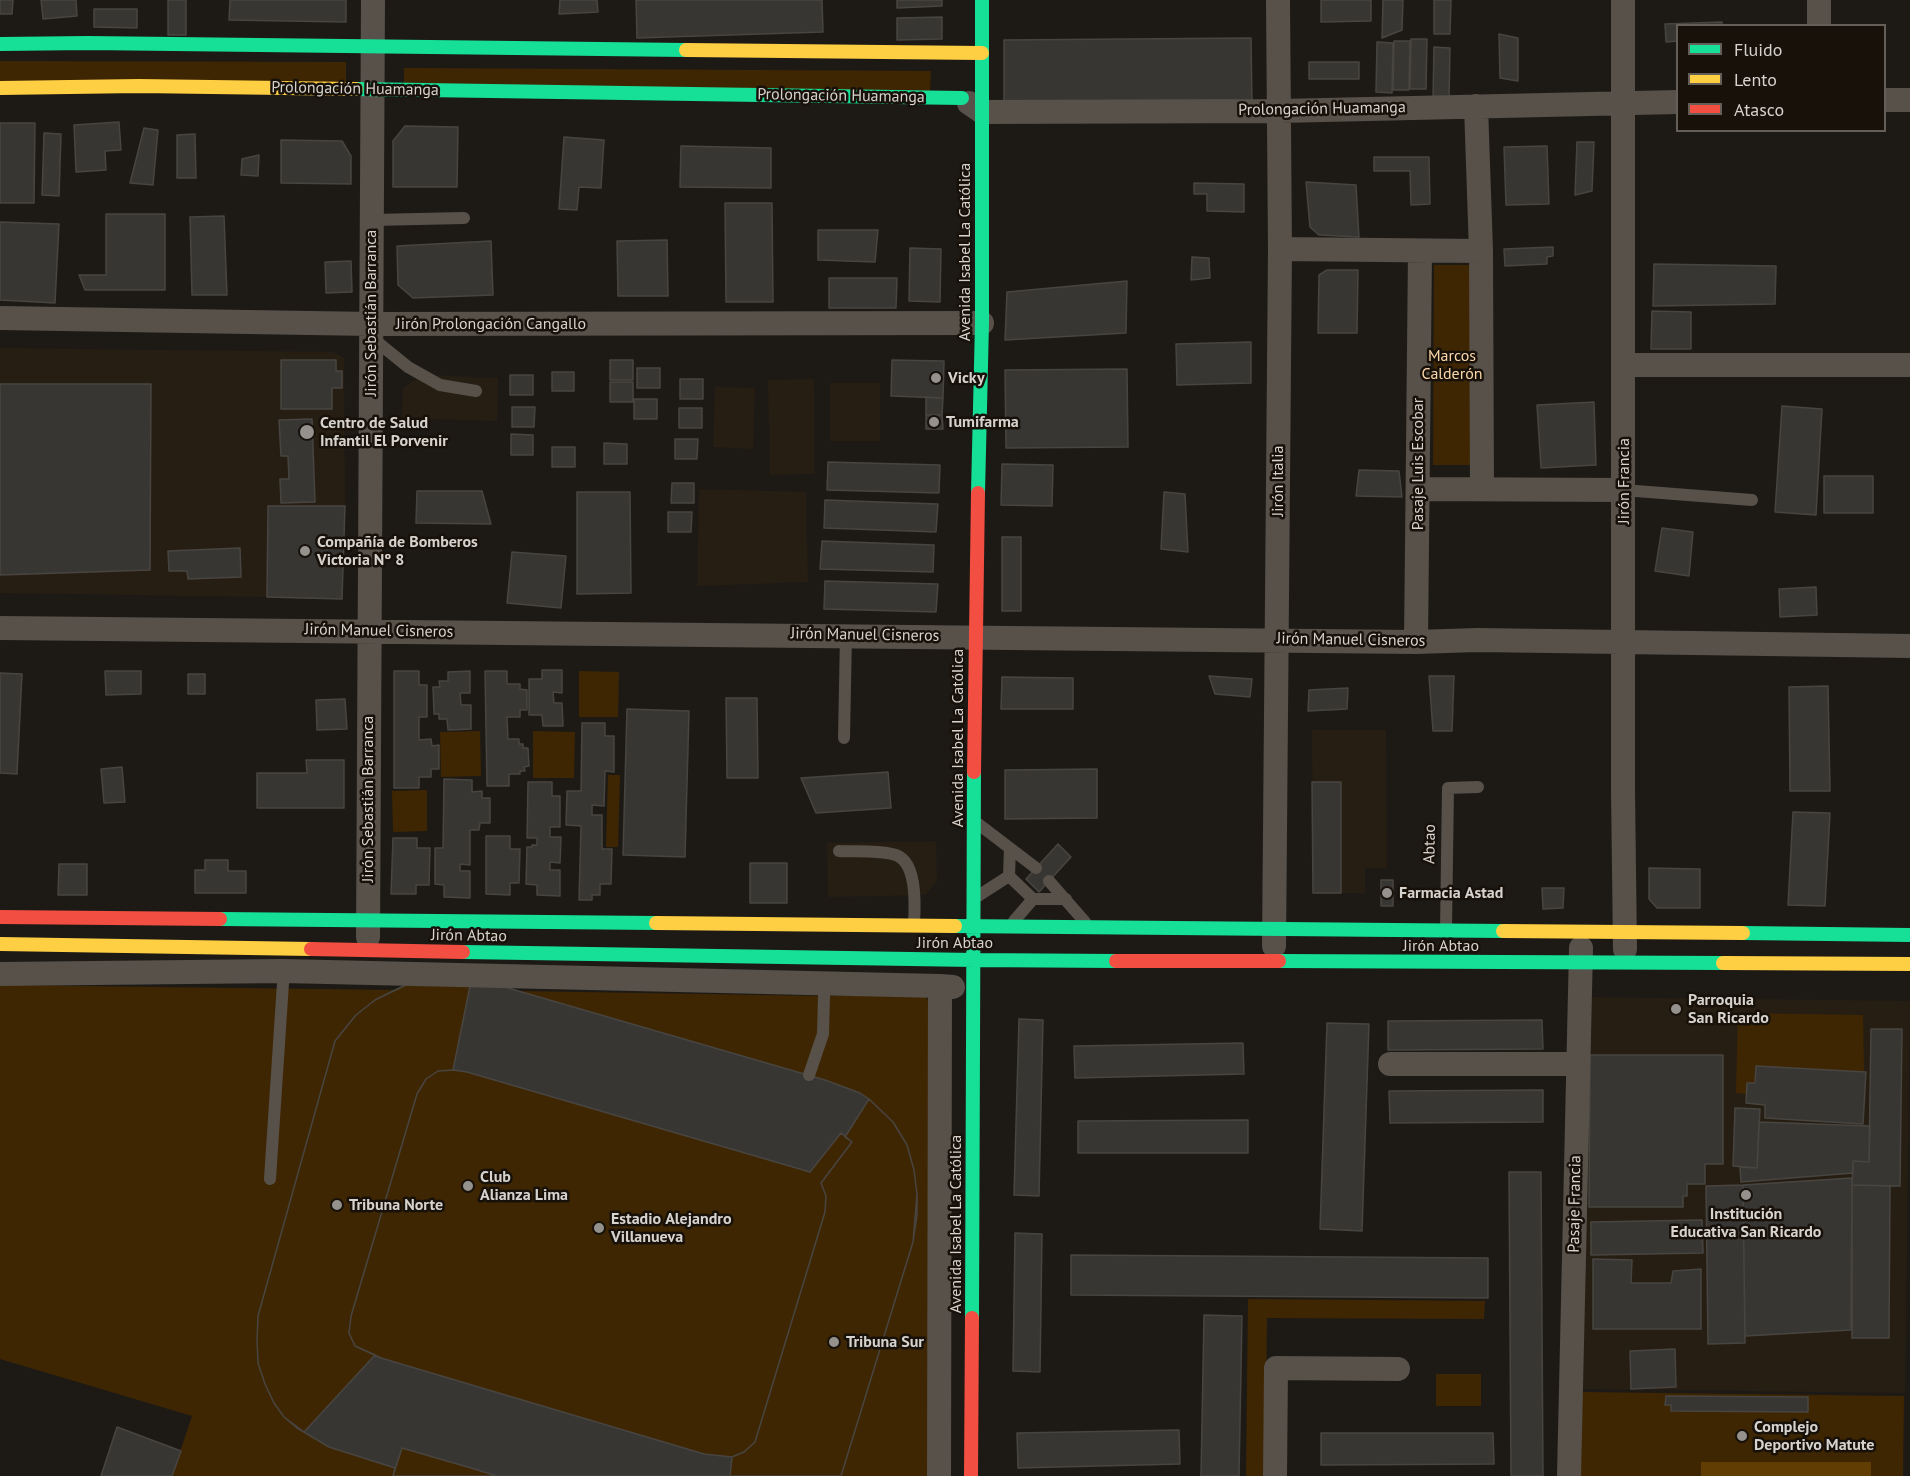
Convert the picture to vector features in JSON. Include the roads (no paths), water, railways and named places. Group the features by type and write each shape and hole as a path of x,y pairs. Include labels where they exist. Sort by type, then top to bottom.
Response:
{"street":[{"name":"Jirón Sebastián Barranca","path":"368,951 373,0"},
{"name":"Avenida Isabel La Católica","path":"971,1476 974,821 961,636 967,104 982,53 982,0"},
{"name":"Jirón Italia","path":"1274,962 1280,249 1278,0"},
{"name":"Jirón Francia","path":"1623,0 1626,963"},
{"path":"1819,0 1819,24"},
{"path":"0,44 88,43 982,53"},
{"name":"Prolongación Huamanga","path":"0,88 139,86 373,89 1280,111 1676,102"},
{"path":"1886,100 1910,100"},
{"path":"1476,106 1481,251 1482,489"},
{"path":"1280,249 1481,251"},
{"name":"Pasaje Luis Escobar","path":"1416,642 1420,250"},
{"name":"Jirón Prolongación Cangallo","path":"0,318 371,331 966,323"},
{"path":"1624,365 1910,365"},
{"path":"1418,489 1623,490"},
{"name":"Jirón Manuel Cisneros","path":"0,628 1416,642 1477,640 1910,646"},
{"name":"Avenida Isabel La Católica","path":"949,1476 947,986 954,943 954,909"},
{"name":"Jirón Abtao","path":"0,917 914,926 954,943 974,960 1910,964"},
{"name":"Jirón Abtao","path":"0,944 285,960 368,951 826,958 954,943 975,926 1910,935"},
{"name":"Pasaje Francia","path":"1569,1476 1582,932"},
{"path":"0,974 285,960 947,986 939,1476"},
{"path":"1390,1064 1578,1064"},
{"path":"1275,1476 1276,1368 1398,1369"}],"lane":[{"path":"372,220 464,218"},
{"path":"371,331 408,367 440,385 476,391"},
{"path":"1623,490 1752,500"},
{"path":"844,738 846,635"},
{"name":"Abtao","path":"1446,930 1448,788 1478,787"},
{"path":"974,821 1036,868"},
{"path":"1010,848 1009,876 1033,899 1066,900"},
{"path":"839,851 894,854 904,861 913,881 914,926"},
{"path":"974,899 1009,876"},
{"path":"1049,881 1090,927"},
{"path":"1010,926 1033,899"},
{"path":"808,1075 823,1034 826,958"},
{"path":"270,1179 285,960"}],"place":[{"name":"Vicky","path":"936,378"},
{"name":"Tumifarma","path":"934,422"},
{"name":"Centro de Salud Infantil El Porvenir","path":"307,432"},
{"name":"Compañía de Bomberos Victoria Nº 8","path":"305,551"},
{"name":"Farmacia Astad","path":"1387,893"},
{"name":"Parroquia San Ricardo","path":"1676,1009"},
{"name":"Club Alianza Lima","path":"468,1186"},
{"name":"Institución Educativa San Ricardo","path":"1746,1195"},
{"name":"Tribuna Norte","path":"337,1205"},
{"name":"Estadio Alejandro Villanueva","path":"599,1228"},
{"name":"Tribuna Sur","path":"834,1342"},
{"name":"Complejo Deportivo Matute","path":"1742,1436"}],"park label":[{"name":"Marcos Calderón","path":"1452,365"}]}
